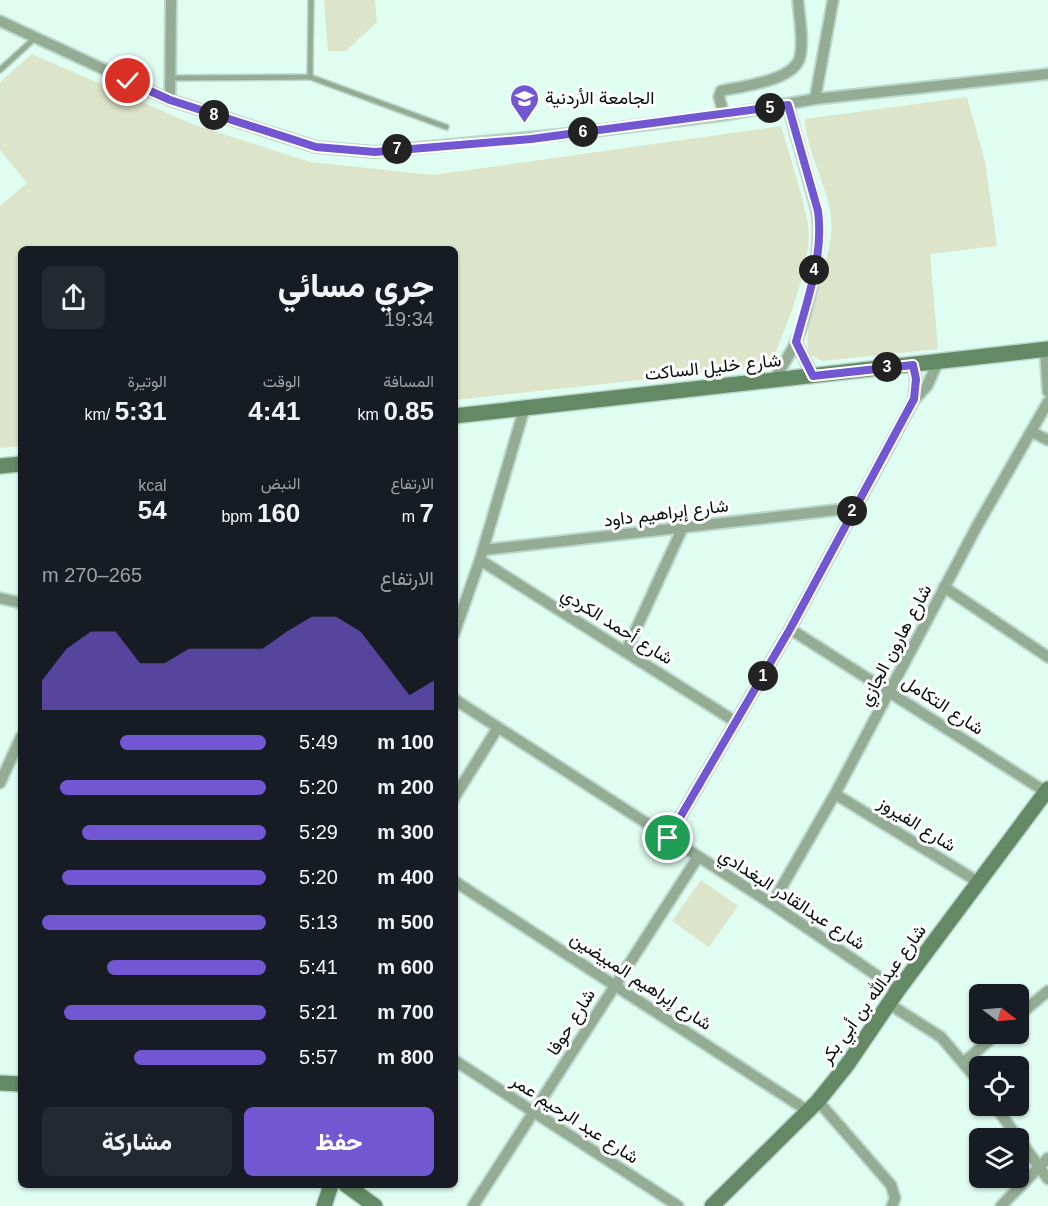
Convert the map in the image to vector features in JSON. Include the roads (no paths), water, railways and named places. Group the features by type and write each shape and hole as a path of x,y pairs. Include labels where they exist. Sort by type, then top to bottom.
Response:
{"street":[{"path":"170,100 171,0"},
{"path":"724,116 719,97 721,91 774,79 792,70 797,64 800,49 798,0"},
{"path":"815,99 833,0"},
{"path":"0,21 170,100 316,147 375,152 520,140 724,116 815,99 1048,74"},
{"path":"774,380 796,342 814,273 819,229 818,211 788,105"},
{"path":"796,342 813,376"},
{"path":"1046,349 1048,392"},
{"name":"شارع خليل الساكت","path":"458,415 525,406 1046,349"},
{"path":"668,838 790,629 914,399 927,386 938,362"},
{"path":"913,365 916,379 914,399"},
{"name":"شارع هارون الجازي","path":"772,904 836,794 944,587 1048,402"},
{"path":"458,623 482,555 525,406"},
{"path":"1032,432 1048,440"},
{"path":"0,466 18,464"},
{"name":"شارع إبراهيم داود","path":"482,555 854,508"},
{"path":"626,651 682,529"},
{"name":"شارع أحمد الكردي","path":"482,555 736,722"},
{"path":"944,587 1048,657"},
{"path":"0,598 18,602"},
{"name":"شارع التكامل","path":"790,629 1047,790"},
{"name":"شارع عبدالقادر البغدادي","path":"458,702 772,904 898,990"},
{"path":"458,792 497,729"},
{"path":"0,783 18,744"},
{"name":"شارع عبدالله بن أبي بكر","path":"712,1206 813,1106 847,1065 898,990 980,883 1047,790"},
{"name":"شارع الفيروز","path":"836,794 980,883"},
{"name":"شارع حوفا","path":"473,1206 698,857"},
{"name":"شارع إبراهيم المبيضين","path":"458,883 813,1106 891,1185 895,1198 892,1206"},
{"path":"1029,1007 1048,991"},
{"path":"889,1004 927,1026 969,1069"},
{"path":"964,1062 985,1044"},
{"name":"شارع عبد الرحيم عمر","path":"458,1063 678,1206"},
{"path":"0,1083 18,1084"},
{"path":"1002,1116 1048,1179"},
{"path":"1001,1206 1048,1158"},
{"path":"324,1206 330,1188"},
{"path":"350,1188 375,1206"}],"lane":[{"path":"310,77 311,0"},
{"path":"0,70 35,38"},
{"path":"171,78 310,77 446,127"}],"place":[{"name":"الجامعة الأردنية","path":"524,124"}]}
